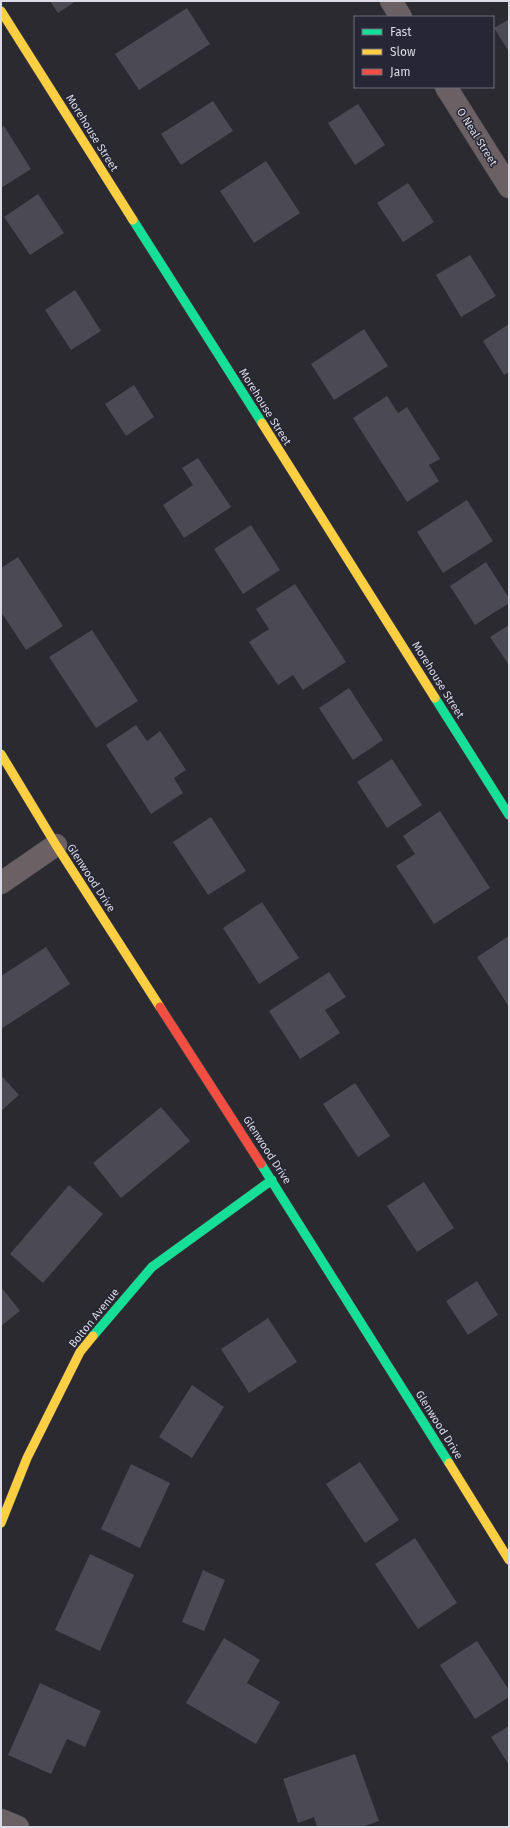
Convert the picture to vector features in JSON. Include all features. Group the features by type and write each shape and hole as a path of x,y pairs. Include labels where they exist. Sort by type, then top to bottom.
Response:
{"street":[{"path":"391,1 401,16"},
{"name":"Morehouse Street","path":"1,11 509,815"},
{"name":"O Neal Street","path":"447,88 509,187"},
{"name":"Glenwood Drive","path":"1,754 56,845 272,1180 509,1560"},
{"path":"1,883 56,845"},
{"name":"Bolton Avenue","path":"1,1524 27,1458 80,1352 152,1267 272,1180"},
{"path":"1,1820 18,1827"}],"building":[{"path":"50,1 76,1 58,13"},
{"path":"187,8 210,44 139,90 115,54"},
{"path":"509,19 509,52 494,28"},
{"path":"213,101 233,131 181,165 161,134"},
{"path":"358,104 385,145 355,165 328,123"},
{"path":"4,126 31,169 1,188 1,128"},
{"path":"266,161 300,213 254,243 220,191"},
{"path":"408,183 434,222 403,242 377,203"},
{"path":"38,194 64,233 30,255 4,217"},
{"path":"470,255 496,296 461,317 436,275"},
{"path":"75,290 101,331 71,350 45,310"},
{"path":"509,324 509,372 504,375 483,341"},
{"path":"364,329 388,366 334,400 311,364"},
{"path":"134,385 154,417 126,436 105,404"},
{"path":"387,396 398,413 407,407 440,459 429,465 439,481 407,502 353,418"},
{"path":"198,458 231,507 184,538 163,505 193,485 182,468"},
{"path":"467,500 493,541 443,573 417,532"},
{"path":"251,525 280,570 243,594 214,549"},
{"path":"18,557 63,626 26,650 1,612 1,568"},
{"path":"486,562 509,598 509,603 475,625 450,586"},
{"path":"295,584 346,662 303,690 293,675 278,685 249,642 269,629 256,609"},
{"path":"509,625 509,665 490,637"},
{"path":"92,630 138,701 96,728 49,657"},
{"path":"349,688 383,740 353,760 319,708"},
{"path":"136,725 147,741 160,731 186,770 174,778 183,793 151,814 106,745"},
{"path":"392,759 422,805 387,828 357,782"},
{"path":"440,811 490,888 434,924 396,866 415,854 403,836"},
{"path":"211,817 246,871 208,895 173,842"},
{"path":"262,902 299,958 259,984 223,928"},
{"path":"509,936 509,1007 477,957"},
{"path":"46,947 70,984 1,1029 1,976"},
{"path":"329,972 346,997 325,1010 340,1033 300,1059 269,1011"},
{"path":"1,1075 19,1095 1,1111"},
{"path":"355,1083 390,1136 358,1157 323,1104"},
{"path":"161,1107 190,1141 121,1198 93,1163"},
{"path":"424,1182 454,1228 417,1252 387,1206"},
{"path":"69,1185 103,1214 43,1283 10,1254"},
{"path":"477,1281 498,1315 468,1335 446,1301"},
{"path":"1,1287 20,1311 1,1326"},
{"path":"268,1318 297,1362 249,1393 221,1349"},
{"path":"192,1385 224,1407 192,1458 159,1437"},
{"path":"360,1462 399,1520 365,1543 326,1484"},
{"path":"131,1464 170,1483 140,1548 101,1529"},
{"path":"415,1538 457,1603 418,1629 375,1564"},
{"path":"90,1554 134,1575 100,1651 55,1630"},
{"path":"203,1570 225,1580 204,1631 182,1622"},
{"path":"224,1638 260,1660 247,1683 280,1702 256,1744 186,1703"},
{"path":"477,1641 509,1690 509,1697 475,1719 440,1665"},
{"path":"40,1683 101,1711 85,1747 67,1739 51,1774 8,1755"},
{"path":"509,1726 509,1765 491,1737"},
{"path":"355,1754 379,1821 362,1827 317,1827 314,1817 298,1823 283,1779"}],"traffic: fast":[{"path":"133,220 262,423"},
{"path":"435,698 509,815"},
{"path":"261,1164 449,1463"},
{"path":"93,1336 152,1267 272,1180"}],"traffic: slow":[{"path":"1,11 133,220"},
{"path":"262,423 435,698"},
{"path":"1,754 56,845 160,1007"},
{"path":"1,1523 27,1458 80,1352 93,1336"},
{"path":"449,1463 509,1560"}],"traffic: jam":[{"path":"160,1007 261,1164"}]}
